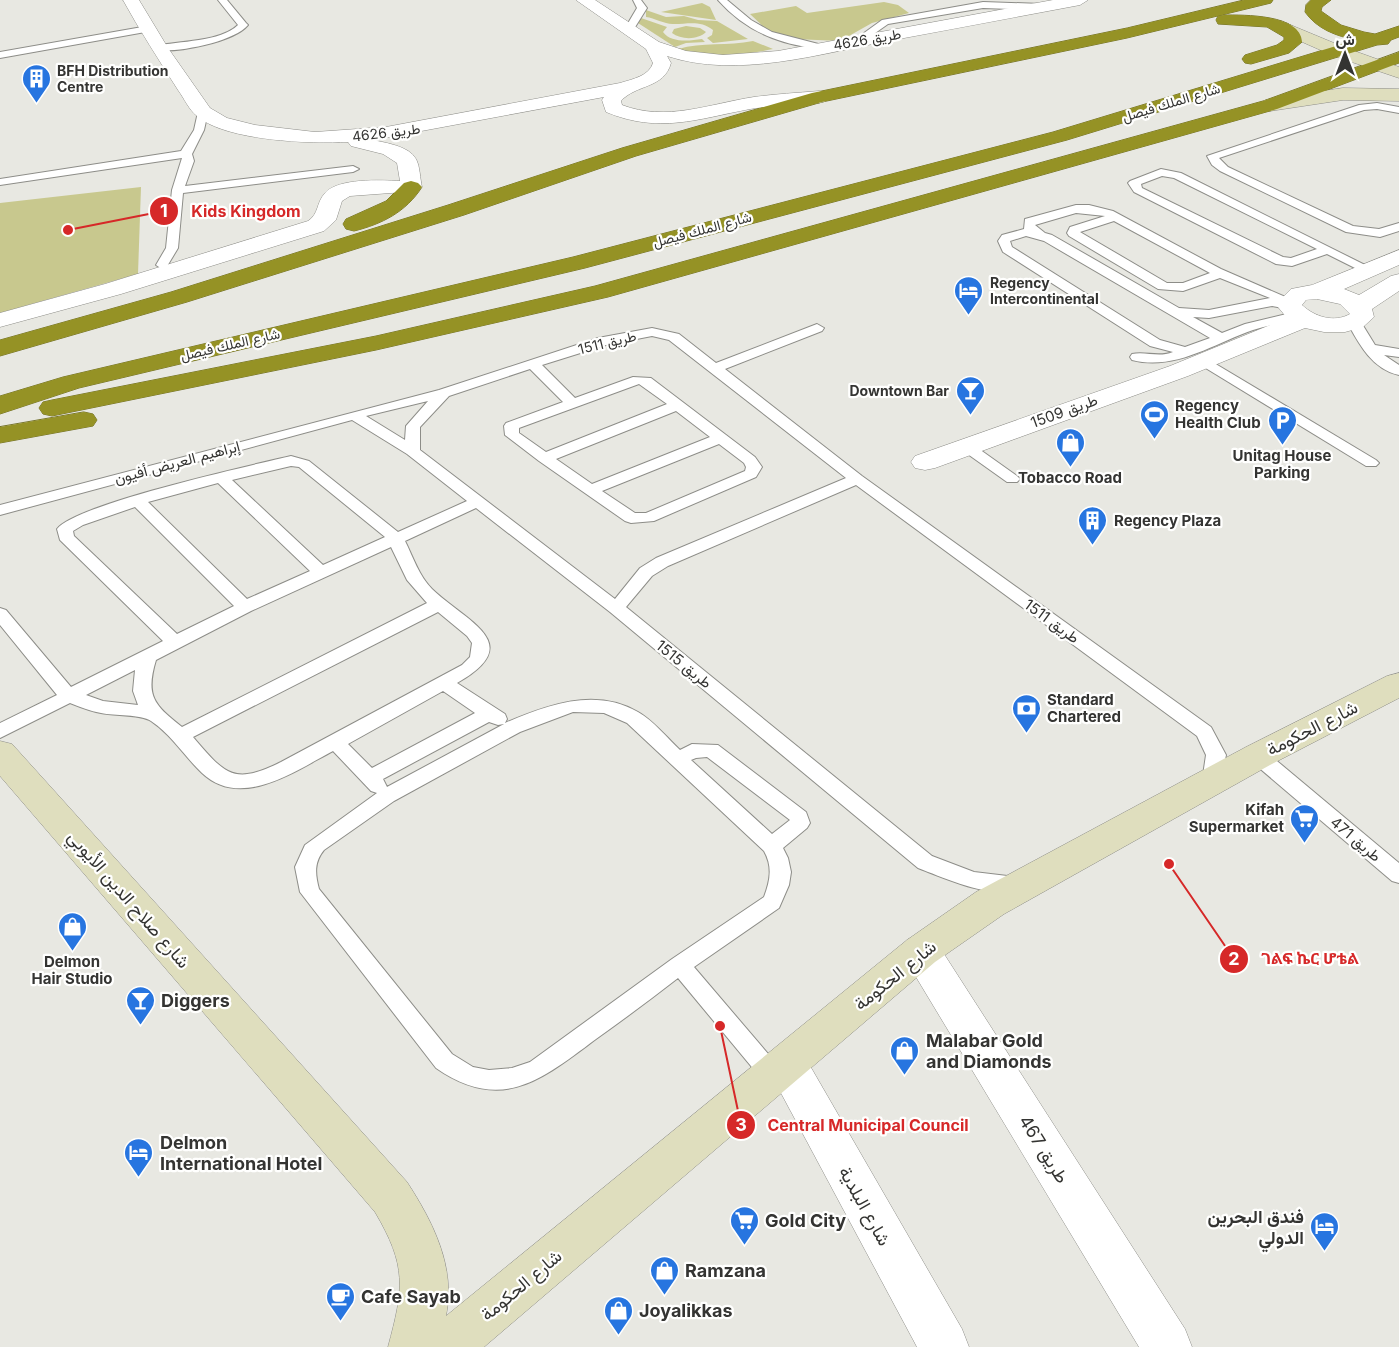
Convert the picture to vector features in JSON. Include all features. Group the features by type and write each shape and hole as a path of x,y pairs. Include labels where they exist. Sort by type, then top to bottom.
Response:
{"highway":[{"path":"0,348 179,297 456,210 629,152 819,98 1127,33 1265,0"},
{"path":"1323,0 1314,5 1313,12 1317,18 1330,26 1374,39 1399,42"},
{"path":"578,263 791,190 1074,113 1283,49 1293,42 1293,36 1281,26 1244,20 1221,20 1127,33"},
{"name":"شارع الملك فيصل","path":"0,406 26,395 84,380 578,263 1060,136 1340,52 1399,31"},
{"name":"شارع الملك فيصل","path":"0,415 51,409 129,394 376,343 600,292 1270,105 1357,75 1399,57"},
{"path":"179,297 229,266 386,212 402,201 411,187"},
{"path":"0,435 210,396 276,377 376,343"}],"main road":[{"path":"1281,26 1340,52 1399,73"},
{"path":"1270,105 1343,94 1399,95"},
{"name":"شارع الحكومة","path":"446,1347 780,1071 921,951 990,903 1258,756 1399,684"},
{"name":"شارع صلاح الدين الأيوبي","path":"0,753 391,1197 408,1224 420,1257 425,1292 413,1347"}],"street":[{"name":"طريق 4626","path":"131,0 203,112 220,122 255,132 326,138 378,146 407,160 411,187"},
{"name":"طريق 4626","path":"584,0 653,46 684,56 723,60 766,58 1076,0"},
{"name":"طريق 4626","path":"326,138 406,131 622,88 649,79 659,71 662,63 653,46"},
{"path":"622,88 611,100 613,108 644,120 673,119 755,103 819,98"},
{"path":"0,320 321,223 329,210 332,197 340,192 354,188 411,187"},
{"name":"طريق 1509","path":"925,462 1194,356 1218,358 1299,313 1299,294 1317,292 1399,257"},
{"path":"1299,313 1332,325 1357,315 1369,298 1399,280"},
{"path":"1317,292 1338,295 1357,315"},
{"name":"طريق 467","path":"921,951 1167,1347"},
{"name":"شارع البلدية","path":"780,1071 944,1347"}],"lane":[{"path":"0,55 224,34 231,30 232,26 211,0"},
{"path":"155,40 229,36 241,31 243,25 222,0"},
{"path":"629,30 642,8 637,0"},
{"path":"722,0 747,23 775,39 825,47"},
{"path":"1399,110 1377,106 1364,107 1213,156 1216,163 1224,169 1350,229 1373,233 1399,227"},
{"path":"168,268 178,190 188,161 186,154 199,130 203,112"},
{"path":"0,182 186,154"},
{"path":"178,190 353,169"},
{"path":"1189,180 1224,169"},
{"path":"1327,250 1292,262 1280,261 1138,190 1135,186 1137,180 1161,172 1170,172 1367,269"},
{"path":"1220,338 1042,235 1029,227 1029,222 1076,209 1089,209 1115,217 1299,313"},
{"path":"1115,217 1074,230 1073,233 1162,286 1180,289 1216,275 1217,272"},
{"path":"1042,235 1026,232 1011,235 1006,237 1004,245 1155,343 1194,356 1371,463"},
{"path":"1176,311 1198,314 1219,313 1272,302 1299,313"},
{"path":"1137,357 1164,360 1194,356 1220,338 1299,313"},
{"path":"1357,315 1368,348 1384,363 1399,371"},
{"path":"716,368 818,328"},
{"name":"طريق 1511","path":"354,415 444,393 603,341 652,332 674,337 857,479 1204,732 1216,755 1212,782"},
{"path":"1368,348 1399,353"},
{"path":"533,364 572,403"},
{"path":"638,380 646,381 753,463 751,474 648,518 631,518 512,435 511,426 572,403 638,380"},
{"path":"412,451 413,426 444,393"},
{"path":"544,458 678,405"},
{"name":"طريق 1515","path":"354,415 412,451 616,608 925,862 972,880 1025,885"},
{"name":"إبراهيم العريض أفيون","path":"0,510 354,415"},
{"path":"591,490 721,438"},
{"path":"967,447 1012,479"},
{"path":"148,655 143,670 142,700 152,713 181,735 210,770 224,778 238,782 267,777 335,742 468,669 478,660 481,652 481,642 473,632 416,580 395,537 298,461 283,462 139,501 74,522 64,529 64,533 174,642"},
{"path":"221,478 321,573"},
{"path":"616,608 646,572 662,562 857,479"},
{"path":"139,501 244,607"},
{"path":"0,731 244,607 479,501"},
{"path":"181,735 440,604"},
{"path":"0,614 68,696 102,707 152,713"},
{"path":"444,683 513,727"},
{"path":"572,706 603,706 619,710 634,718 678,760 771,846 778,858 781,872 779,885 772,902 680,965 538,1069 518,1078 477,1079 458,1072 444,1061 310,892 305,879 305,867 309,854 317,845 387,796 513,727 572,706"},
{"path":"370,777 490,713"},
{"path":"335,742 387,796"},
{"path":"678,760 692,751 711,750 799,817 800,823 771,846"},
{"name":"طريق 471","path":"1258,756 1399,875"},
{"path":"680,965 780,1071"}],"green space":[{"path":"884,2 898,5 909,13 872,23 840,41 794,39 769,32 750,14 796,6 807,13"},
{"path":"702,3 710,7 716,20 661,12"},
{"path":"646,10 666,17 684,16 698,20 717,21 748,39 713,43 707,38 712,35 713,30 704,25 671,24 646,17"},
{"path":"641,18 667,27 663,32 675,40 702,39 705,42 686,43 675,47 638,23"},
{"path":"686,26 700,28 706,32 699,37 689,38 672,33 674,29"},
{"path":"753,41 773,49 738,55 713,56 678,49 696,46"},
{"path":"141,187 138,274 0,313 0,203"}],"place":[{"name":"BFH Distribution Centre","path":"36,104"},
{"name":"Kids Kingdom","path":"68,230"},
{"name":"Regency Intercontinental","path":"969,316"},
{"name":"Downtown Bar","path":"970,416"},
{"name":"Regency Health Club","path":"1154,440"},
{"name":"Unitag House Parking","path":"1282,446"},
{"name":"Tobacco Road","path":"1070,468"},
{"name":"Regency Plaza","path":"1093,546"},
{"name":"Standard Chartered","path":"1026,734"},
{"name":"Kifah Supermarket","path":"1305,844"},
{"name":"ገልፍ ኬር ሆቴል","path":"1169,864"},
{"name":"Delmon Hair Studio","path":"72,952"},
{"name":"Diggers","path":"140,1026"},
{"name":"Central Municipal Council","path":"720,1026"},
{"name":"Malabar Gold and Diamonds","path":"905,1076"},
{"name":"Delmon International Hotel","path":"139,1178"},
{"name":"Gold City","path":"744,1246"},
{"name":"فندق البحرين الدولي","path":"1325,1252"},
{"name":"Ramzana","path":"664,1296"},
{"name":"Cafe Sayab","path":"340,1322"},
{"name":"Joyalikkas","path":"618,1336"}]}
